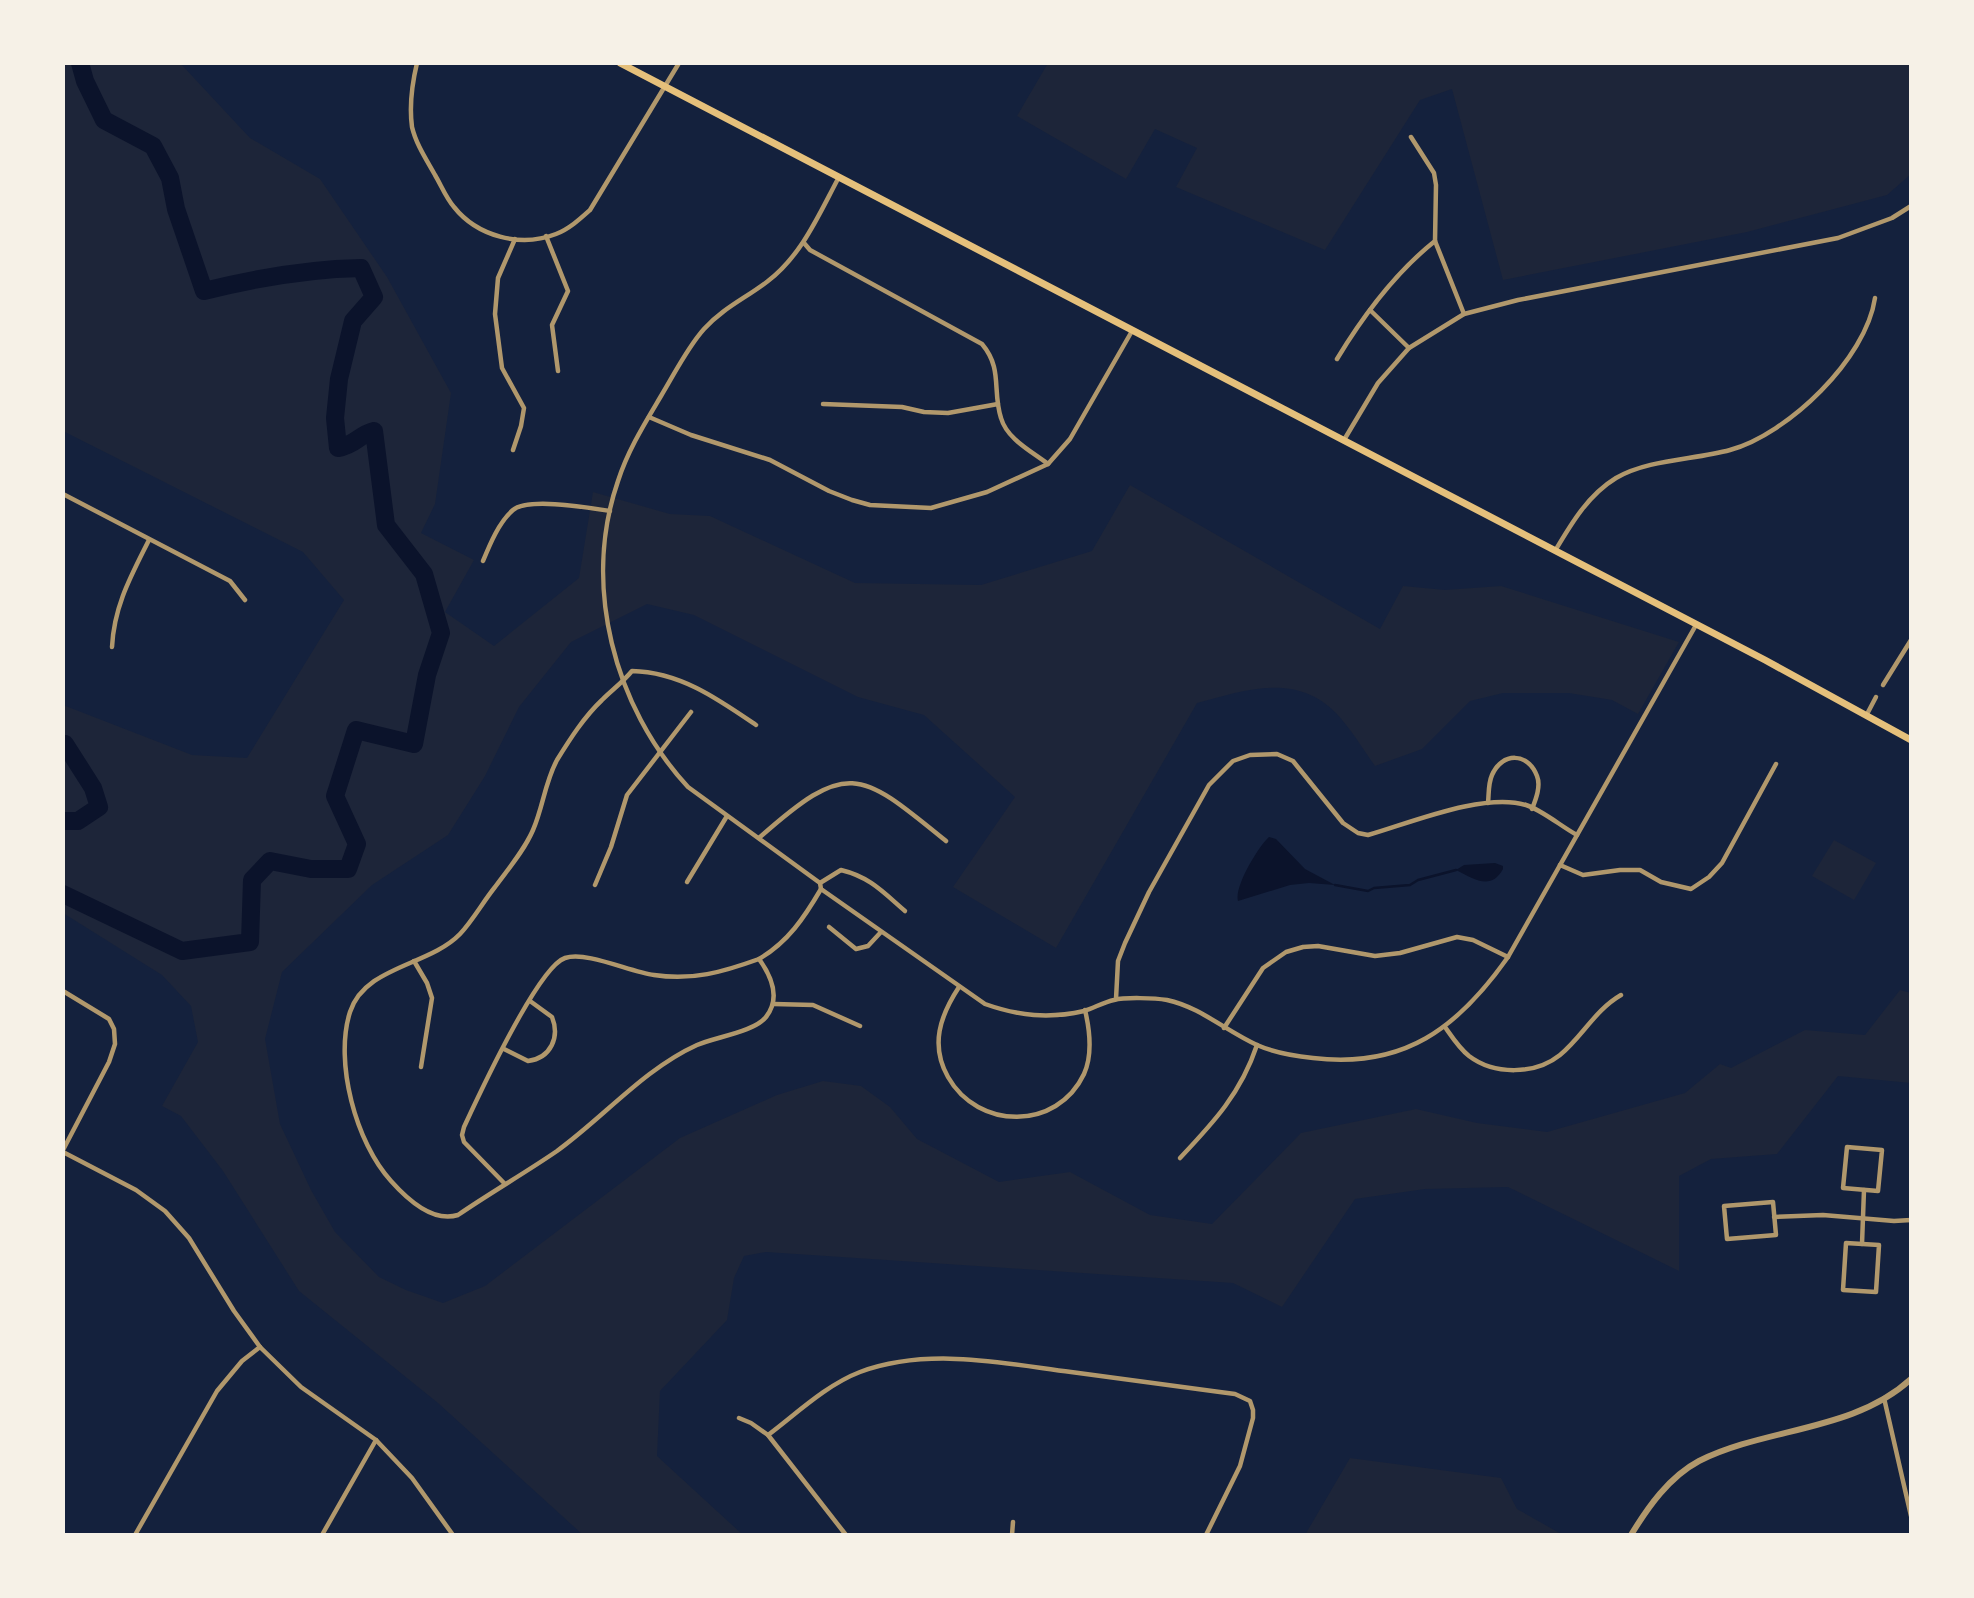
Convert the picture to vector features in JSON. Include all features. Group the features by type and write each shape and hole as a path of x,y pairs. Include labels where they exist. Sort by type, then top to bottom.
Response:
{"main road":[{"path":"620,63 1344,440 1911,740"}],"street":[{"path":"417,63 411,88 411,114 418,146 453,207 473,226 493,236 515,239 556,234 590,210 679,63"},
{"path":"1411,137 1434,173 1435,241 1464,314"},
{"path":"504,1183 464,1142 462,1135 480,1094 530,1001 555,964 563,958 573,956 658,976 712,975 759,959 773,951 800,924 821,889 820,883 688,787 673,771 631,704 611,644 604,596 610,511 628,453 691,346 720,312 767,282 785,266 804,243 839,176"},
{"path":"1344,440 1378,383 1409,348 1464,314 1585,287 1838,238 1892,218 1911,206"},
{"path":"546,236 568,290 552,326 558,371"},
{"path":"513,450 522,426 524,408 502,368 495,314 498,278 515,239"},
{"path":"1336,359 1370,310 1421,252 1435,241"},
{"path":"804,243 810,250 982,344 994,364 998,404 1007,430 1048,464"},
{"path":"1554,551 1597,492 1618,477 1647,467 1733,449 1789,419 1816,397 1855,348 1872,318 1875,298"},
{"path":"1370,310 1409,348"},
{"path":"649,417 691,435 770,460 829,491 870,505 931,508 988,492 1048,464 1070,439 1133,330"},
{"path":"823,404 902,407 924,412 948,413 998,404"},
{"path":"63,494 230,581 245,600"},
{"path":"483,561 495,535 512,510 519,506 543,504 610,511"},
{"path":"112,647 113,622 127,583 149,540"},
{"path":"821,889 985,1004 1010,1012 1044,1017 1085,1010 1116,999 1166,1000 1202,1013 1257,1045 1288,1055 1333,1060 1378,1057 1413,1046 1445,1027 1486,989 1508,957 1696,625"},
{"path":"1883,685 1911,640"},
{"path":"756,725 708,695 665,674 632,671 600,701 581,723 547,780 533,831 459,935 369,984 358,994 350,1012 344,1040 346,1079 358,1122 372,1153 388,1179 405,1195 433,1214 444,1218 458,1215 556,1151 654,1071 696,1045 763,1020 774,1004 774,989 759,959"},
{"path":"1866,716 1876,697"},
{"path":"595,885 611,847 627,795 691,712"},
{"path":"1116,999 1118,961 1149,892 1209,785 1233,761 1268,753 1285,756 1301,770 1343,823 1358,833 1368,835 1461,807 1488,803 1526,805 1577,835"},
{"path":"1488,803 1492,775 1501,761 1512,756 1522,758 1537,775 1539,784 1532,809"},
{"path":"1560,866 1583,875 1640,870 1661,882 1691,888 1709,877 1722,863 1776,764"},
{"path":"759,838 789,811 822,789 839,783 855,782 873,786 895,799 946,841"},
{"path":"687,883 727,816"},
{"path":"820,883 841,870 857,874 869,880 905,911"},
{"path":"829,927 856,949 868,946 881,932"},
{"path":"1224,1028 1264,968 1286,952 1303,947 1318,946 1375,956 1400,953 1457,937 1473,940 1508,957"},
{"path":"414,961 432,998 421,1067"},
{"path":"959,987 940,1021 938,1049 943,1068 958,1093 984,1111 1008,1118 1038,1115 1066,1099 1083,1074 1089,1054 1090,1034 1085,1010"},
{"path":"63,991 109,1019 114,1029 115,1044 109,1062 63,1151 135,1190 166,1211 189,1238 234,1311 260,1347 301,1387 376,1440 412,1478 453,1535"},
{"path":"1445,1027 1461,1049 1481,1064 1496,1068 1528,1069 1546,1064 1559,1056 1604,1007 1621,995"},
{"path":"504,1049 528,1061 544,1056 552,1046 556,1034 552,1017 530,1001"},
{"path":"774,1004 814,1005 860,1026"},
{"path":"1180,1158 1232,1098 1248,1072 1257,1045"},
{"path":"1847,1147 1882,1150 1878,1191 1864,1190 1843,1188 1847,1147"},
{"path":"1862,1244 1864,1190"},
{"path":"1773,1202 1774,1217 1776,1235 1727,1239 1724,1206 1773,1202"},
{"path":"1774,1217 1823,1215 1911,1220"},
{"path":"1846,1243 1862,1244 1879,1245 1876,1292 1843,1290 1846,1243"},
{"path":"135,1535 217,1391 242,1361 260,1347"},
{"path":"768,1436 835,1384 859,1373 899,1361 940,1357 1234,1394 1250,1401 1253,1418 1240,1466 1206,1535"},
{"path":"1631,1535 1667,1485 1698,1462 1732,1449 1862,1411 1897,1391 1911,1379"},
{"path":"1884,1398 1911,1516"},
{"path":"739,1418 768,1436 846,1535"},
{"path":"322,1535 376,1440"},
{"path":"1012,1535 1013,1522"}],"shaded area":[{"path":"63,63 180,63 250,138 320,179 387,277 451,393 435,504 421,533 474,560 445,612 494,646 579,578 593,492 670,514 710,516 855,583 981,585 1092,551 1130,485 1380,629 1403,586 1445,590 1501,586 1679,642 1638,714 1612,700 1569,693 1503,693 1470,701 1422,749 1375,766 1336,713 1321,700 1304,692 1270,688 1233,693 1197,703 1056,948 953,887 1015,797 924,715 858,697 694,615 647,604 571,642 519,707 485,776 448,835 372,885 282,972 265,1039 280,1124 311,1190 335,1232 379,1277 443,1303 485,1286 680,1138 777,1095 823,1081 861,1086 890,1107 917,1139 999,1182 1070,1172 1150,1215 1212,1224 1301,1133 1416,1109 1477,1123 1547,1132 1685,1093 1720,1064 1731,1068 1805,1030 1865,1035 1900,990 1911,993 1911,1083 1838,1076 1777,1154 1711,1159 1679,1176 1679,1271 1508,1187 1425,1189 1355,1199 1282,1307 1233,1283 766,1252 744,1256 734,1278 727,1320 660,1391 657,1456 743,1535 583,1535 438,1403 299,1291 223,1171 181,1116 162,1106 198,1042 191,1006 162,975 63,913 63,705 192,755 247,758 344,600 303,552 63,431"},
{"path":"1048,63 1911,63 1911,174 1887,195 1747,232 1503,280 1452,89 1420,100 1325,250 1176,187 1197,148 1155,129 1126,179 1017,116"},
{"path":"1269,837 1276,839 1305,869 1335,885 1290,885 1238,901 1243,877"},
{"path":"1834,840 1876,863 1854,900 1812,876"},
{"path":"1495,863 1503,866 1503,869 1493,880 1488,881 1456,870 1464,865"},
{"path":"1350,1458 1501,1478 1517,1509 1563,1535 1305,1535"}],"waterway":[{"path":"63,894 182,951 250,942 252,880 270,861 311,869 348,869 357,844 335,796 356,730 414,744 427,675 441,633 424,574 386,525 374,431 338,448 335,418 339,379 353,321 374,297 361,268 282,275 204,291 176,209 170,178 153,146 104,120 85,81 80,63"},
{"path":"63,745 65,744 93,788 99,807 78,821 63,821"},
{"path":"1335,885 1368,891 1374,888 1410,885 1418,880 1456,870"}]}
